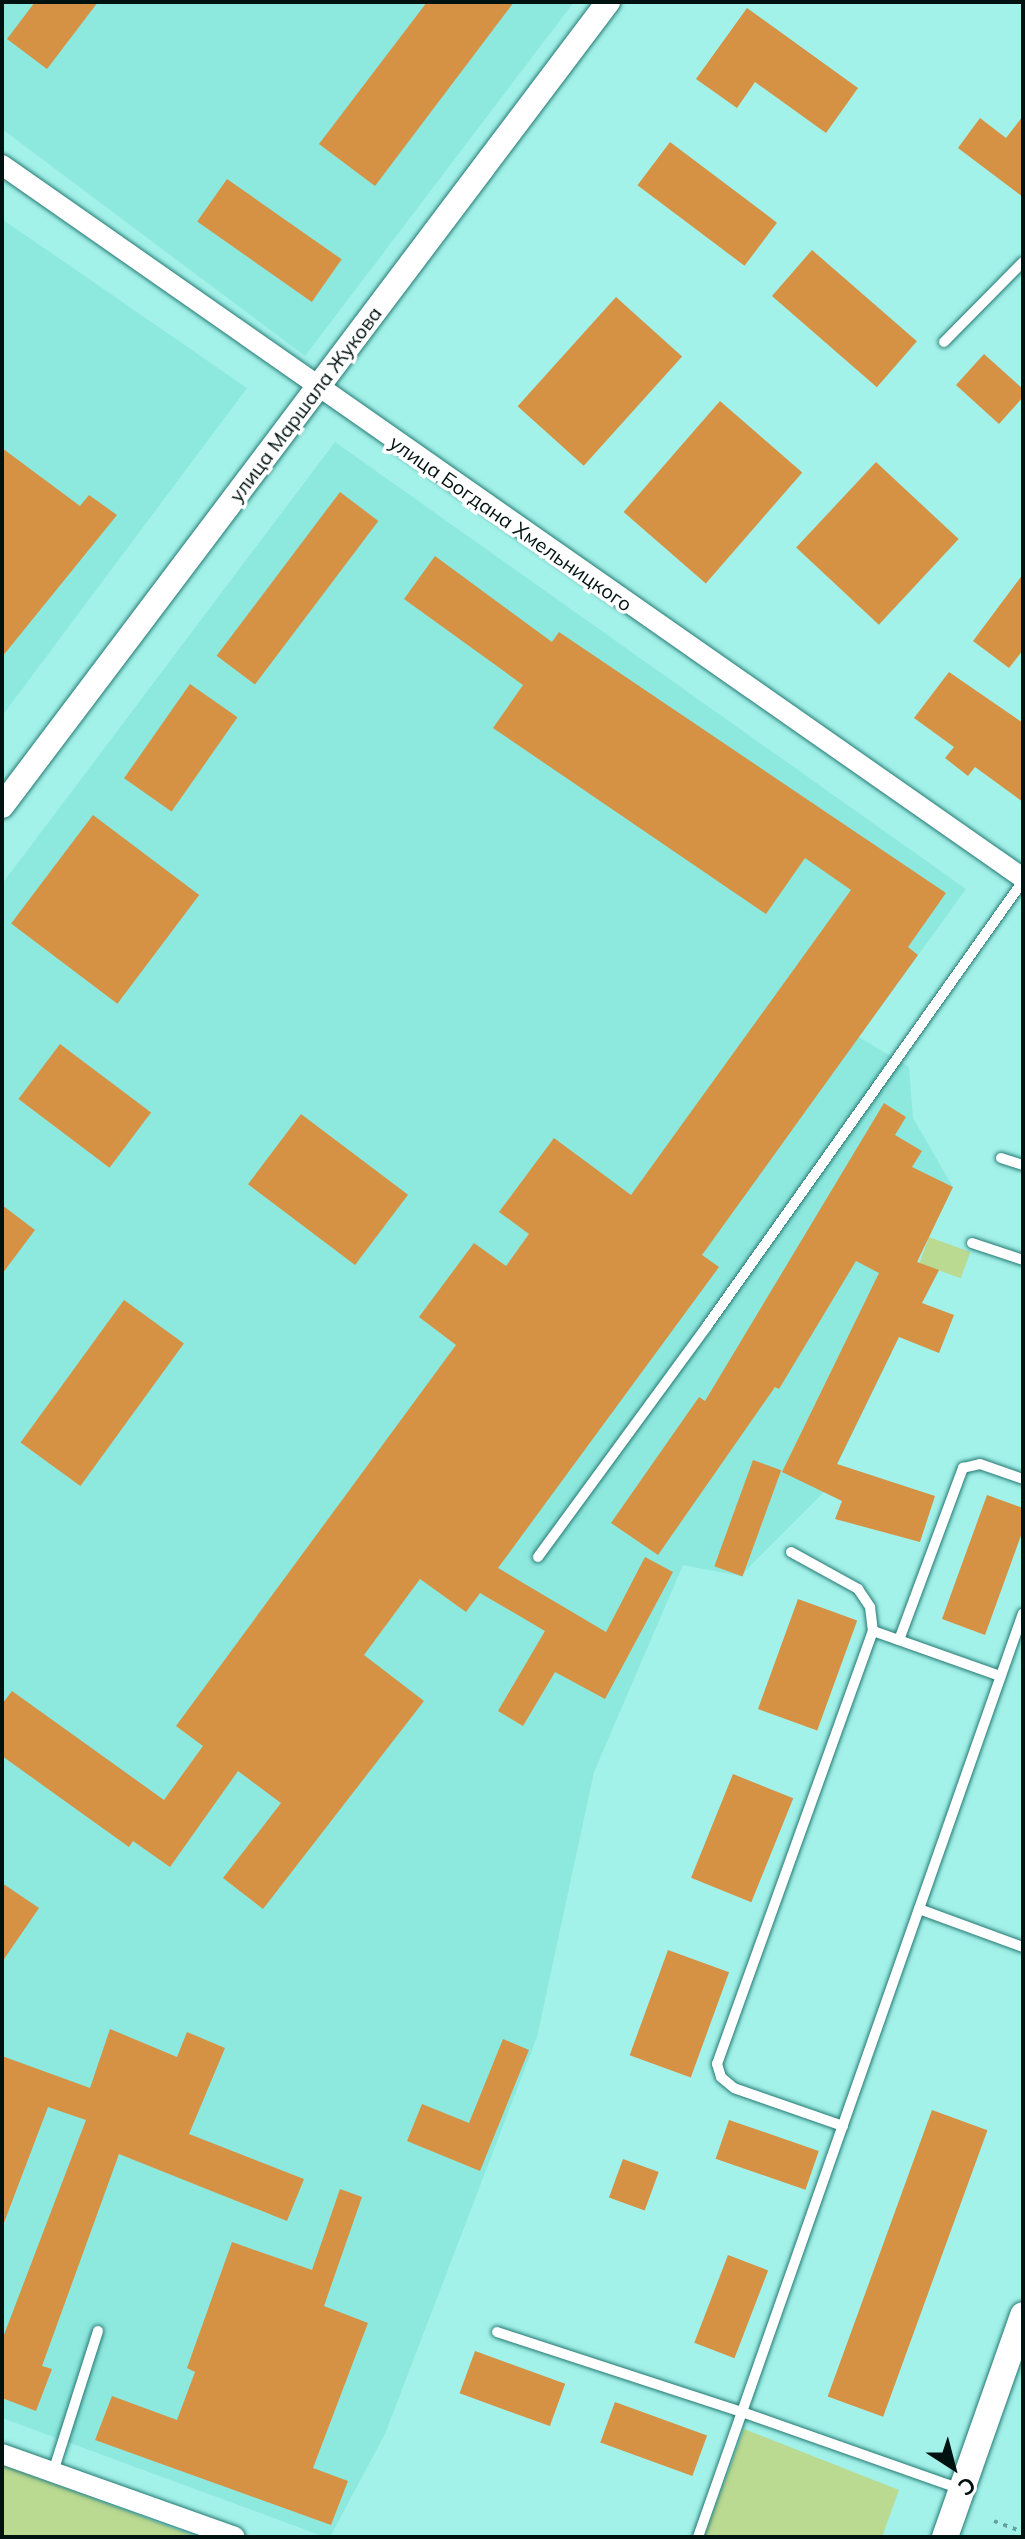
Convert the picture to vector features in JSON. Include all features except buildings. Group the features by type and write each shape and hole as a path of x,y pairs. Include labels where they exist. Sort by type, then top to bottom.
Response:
{"main road":[{"path":"945,2537 1023,2315"}],"street":[{"name":"улица Маршала Жукова","path":"2,806 608,2"},
{"name":"улица Богдана Хмельницкого","path":"2,165 1023,879"},
{"path":"2,2454 235,2537"}],"lane":[{"path":"944,342 1023,262"},
{"path":"538,1557 717,1313 1023,879"},
{"path":"1001,1158 1023,1165"},
{"path":"972,1243 1023,1260"},
{"path":"899,1640 963,1468 980,1464 1023,1479"},
{"path":"791,1552 858,1589 870,1607 873,1631 717,2064 721,2077 734,2088 843,2126"},
{"path":"698,2537 1023,1613"},
{"path":"873,1631 1000,1676"},
{"path":"919,1909 1023,1947"},
{"path":"53,2472 98,2331"},
{"path":"497,2332 742,2412 963,2490"}],"path":[{"path":"994,2521 1023,2532"}],"shaded area":[{"path":"2,2 574,2 305,356 2,129"},
{"path":"2,219 247,388 2,716"},
{"path":"335,442 966,889 859,1037 909,1067 913,1118 953,1187 917,1261 939,1270 926,1296 903,1284 874,1343 892,1352 824,1492 740,1576 683,1565 594,1772 537,2037 385,2434 330,2537 325,2537 2,2418 2,884"},
{"path":"929,1237 970,1252 961,1278 919,1263"},
{"path":"744,2429 899,2490 882,2537 704,2537"},
{"path":"2,2465 197,2537 2,2537"}]}
